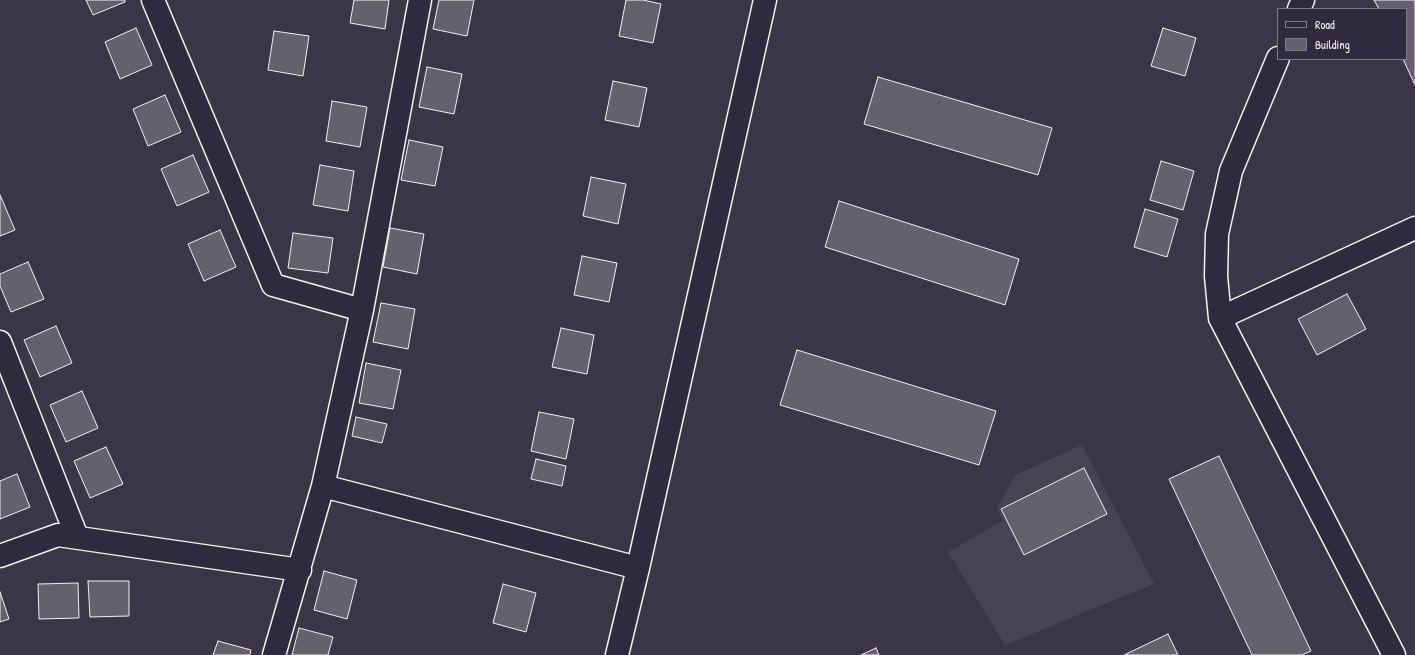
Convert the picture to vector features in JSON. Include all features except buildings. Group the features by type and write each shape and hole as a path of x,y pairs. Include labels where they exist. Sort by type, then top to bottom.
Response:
{"street":[{"path":"153,0 273,285 362,310"},
{"path":"274,655 300,570 323,486 362,310 420,0"},
{"path":"617,655 638,568 765,0"},
{"path":"1277,60 1231,171 1217,234 1216,276 1220,318 1394,655"},
{"path":"1220,318 1415,228"},
{"path":"0,342 77,537"},
{"path":"323,486 638,568"},
{"path":"0,556 58,535 300,570"}],"shaded area":[{"path":"1082,445 1154,584 1005,645 948,552 1002,521 997,508 1015,475"}]}
